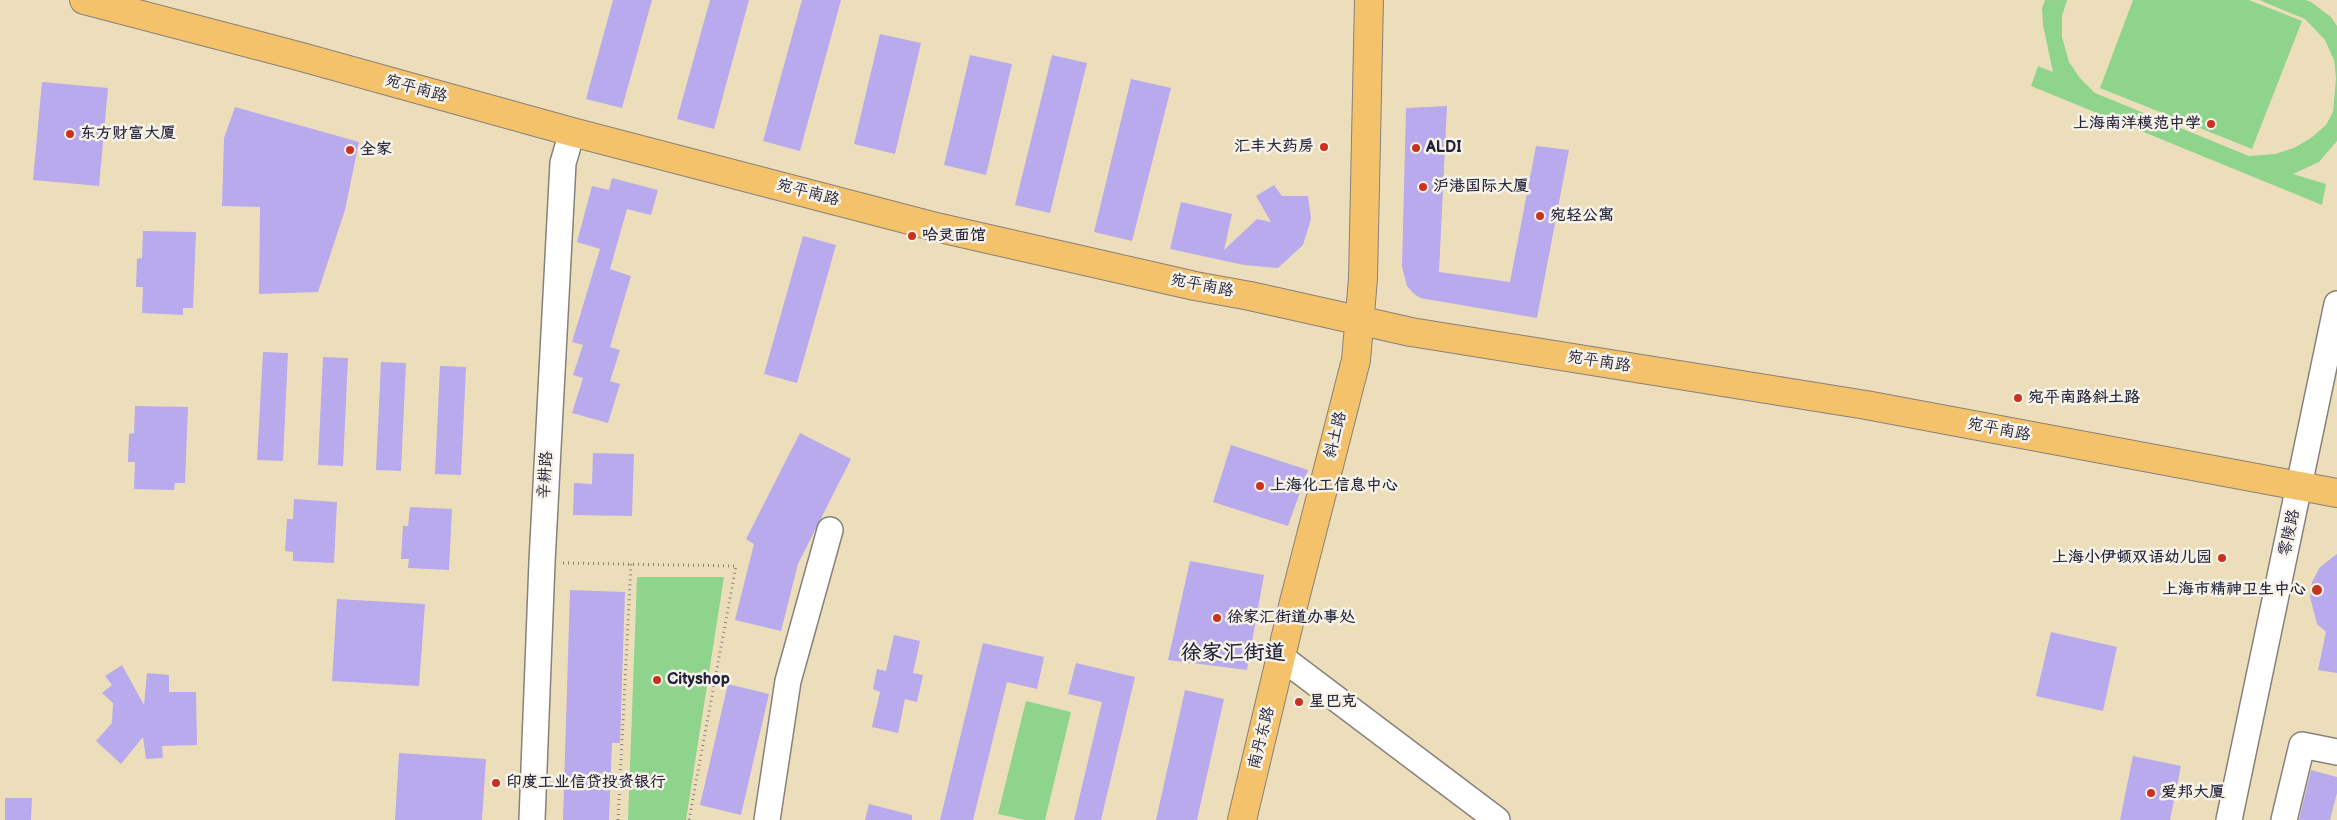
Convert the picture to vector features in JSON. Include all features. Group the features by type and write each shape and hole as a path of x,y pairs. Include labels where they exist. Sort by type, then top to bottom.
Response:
{"main road":[{"name":"宛平南路","path":"84,0 298,56 572,132 940,228 1359,321 1411,332 1866,405 2337,493"},
{"name":"斜土路","path":"1281,657 1356,360 1363,279 1369,0"},
{"name":"南丹东路","path":"1242,820 1281,657"}],"street":[{"name":"辛耕路","path":"532,820 542,562 563,163 572,132"},
{"name":"零陵路","path":"2229,820 2337,304"},
{"path":"767,820 788,681 830,530"},
{"path":"1281,657 1497,820"},
{"path":"2284,820 2302,745 2337,752"}],"path":[{"path":"542,562 736,566 690,820"},
{"path":"618,820 631,563"}],"green space":[{"path":"2045,0 2067,0 2062,16 2062,37 2069,62 2080,78 2095,93 2249,156 2275,154 2294,148 2311,138 2326,125 2333,112 2336,78 2334,60 2325,40 2305,19 2259,0 2306,0 2311,2 2331,17 2337,26 2337,141 2319,162 2293,174 2326,184 2322,205 2031,86 2038,66 2053,72 2043,25 2042,8"},
{"path":"2133,0 2249,0 2302,21 2252,149 2100,88"},
{"path":"637,577 724,577 686,820 628,820"},
{"path":"1026,701 1071,712 1045,820 1025,820 998,814"}],"building":[{"path":"613,0 652,0 622,108 586,99"},
{"path":"710,0 749,0 714,129 677,119"},
{"path":"802,0 841,0 800,151 763,141"},
{"path":"880,34 921,43 895,154 854,144"},
{"path":"970,55 1012,64 986,175 944,165"},
{"path":"1052,55 1087,63 1050,213 1015,205"},
{"path":"1131,79 1171,88 1132,241 1094,232"},
{"name":"东方财富大厦","path":"42,82 108,88 99,186 33,180"},
{"name":"沪港国际大厦","path":"1447,106 1439,272 1510,282 1536,146 1569,150 1537,318 1420,298 1407,286 1402,266 1406,108"},
{"path":"235,107 359,142 345,210 318,292 259,294 260,207 222,206 224,138"},
{"path":"612,178 658,190 651,215 627,209 610,269 631,276 610,347 620,350 610,381 620,384 608,423 572,413 583,378 573,375 583,345 572,342 600,249 577,242 592,186 609,190"},
{"path":"1274,185 1282,196 1308,196 1311,219 1303,245 1278,268 1244,265 1170,249 1181,202 1232,214 1224,250 1257,219 1271,222 1256,196"},
{"path":"143,231 196,232 193,308 183,308 183,315 142,313 143,287 136,287 137,259 142,258"},
{"path":"803,236 836,245 797,383 764,374"},
{"path":"263,352 288,353 283,461 257,460"},
{"path":"323,357 348,358 343,466 318,465"},
{"path":"381,362 406,363 401,471 376,470"},
{"path":"440,366 466,367 461,475 435,474"},
{"path":"135,406 188,407 185,483 175,483 174,490 134,489 135,462 128,462 129,434 134,433"},
{"path":"800,433 851,459 798,564 781,631 735,620 754,544 746,539"},
{"name":"上海化工信息中心","path":"1231,445 1308,470 1288,526 1213,502"},
{"path":"593,453 634,454 632,516 573,515 574,483 592,484"},
{"path":"294,499 337,502 334,563 293,561 293,552 285,551 287,519 293,519"},
{"path":"410,507 452,509 449,570 408,568 409,559 401,559 403,526 408,526"},
{"path":"2337,554 2337,673 2318,670 2326,632 2317,624 2310,597 2312,582 2320,567"},
{"name":"徐家汇街道办事处","path":"1190,561 1264,575 1247,670 1168,660"},
{"path":"570,590 625,592 620,743 612,743 609,820 563,820"},
{"path":"337,599 425,604 419,686 332,681"},
{"path":"2051,632 2117,647 2103,711 2036,696"},
{"path":"894,635 920,641 913,673 923,675 917,702 905,699 898,733 872,727 880,692 873,689 877,669 886,671"},
{"path":"983,643 1044,657 1037,689 1007,682 973,820 940,820"},
{"path":"1076,663 1135,677 1101,820 1074,820 1102,702 1068,694"},
{"path":"122,665 144,705 147,673 169,675 169,692 196,692 197,745 162,746 163,758 146,759 143,737 121,764 96,741 112,723 113,703 102,693 112,685 105,676"},
{"path":"728,684 769,694 741,815 700,805"},
{"path":"1185,690 1224,699 1197,820 1156,820"},
{"path":"399,753 486,759 482,820 395,820"},
{"name":"爱邦大厦","path":"2133,756 2181,766 2170,820 2120,820"},
{"path":"2311,770 2337,777 2337,793 2330,820 2299,820"},
{"path":"5,798 32,798 31,820 5,820"},
{"path":"869,804 912,815 912,820 865,820"}],"place":[{"name":"上海南洋模范中学","path":"2211,124"},
{"name":"东方财富大厦","path":"70,134"},
{"name":"汇丰大药房","path":"1324,147"},
{"name":"ALDI","path":"1416,148"},
{"name":"全家","path":"350,150"},
{"name":"沪港国际大厦","path":"1423,187"},
{"name":"宛轻公寓","path":"1540,216"},
{"name":"哈灵面馆","path":"912,236"},
{"name":"宛平南路斜土路","path":"2018,398"},
{"name":"上海化工信息中心","path":"1260,486"},
{"name":"上海小伊顿双语幼儿园","path":"2222,558"},
{"name":"上海市精神卫生中心","path":"2317,590"},
{"name":"徐家汇街道办事处","path":"1217,618"},
{"name":"Cityshop","path":"657,680"},
{"name":"星巴克","path":"1299,702"},
{"name":"印度工业信贷投资银行","path":"496,783"},
{"name":"爱邦大厦","path":"2151,793"}],"district":[{"name":"徐家汇街道","path":"1233,654"}]}
